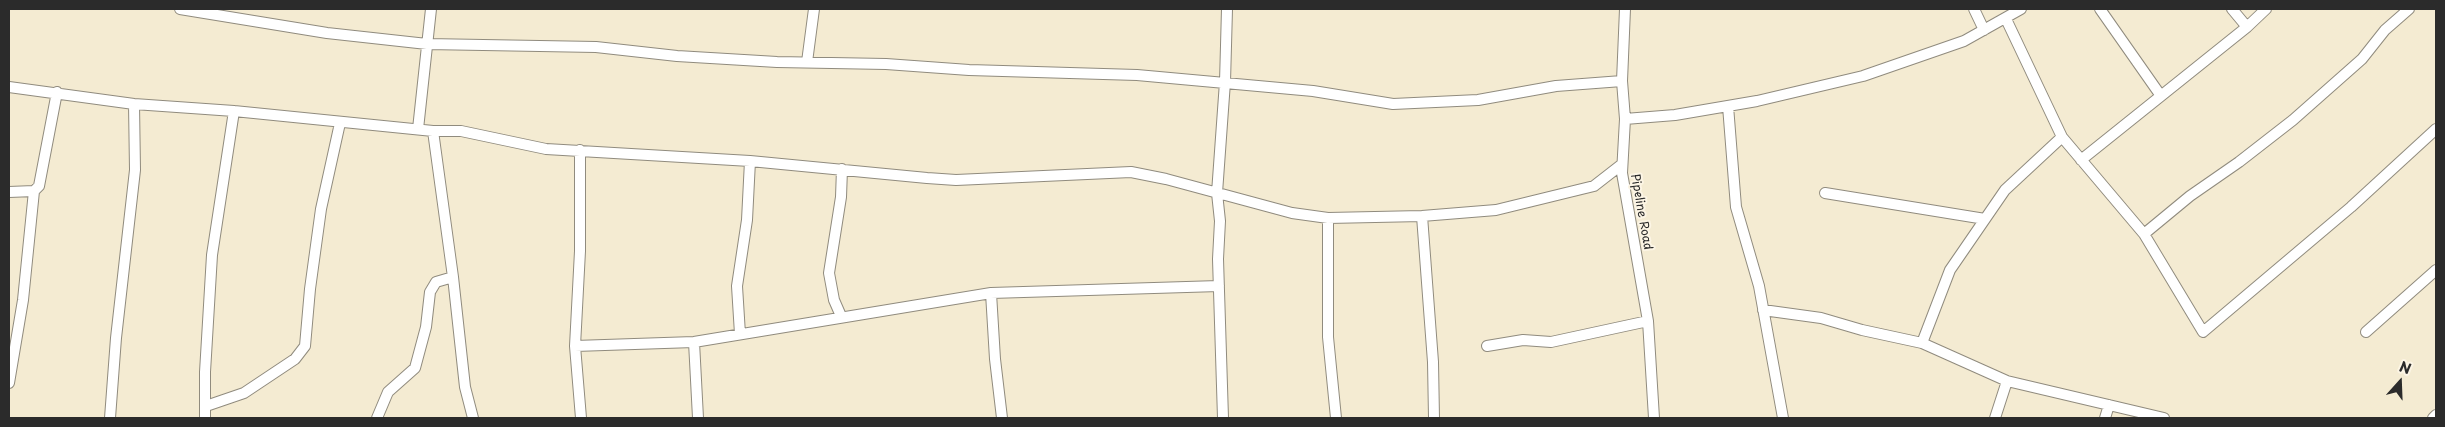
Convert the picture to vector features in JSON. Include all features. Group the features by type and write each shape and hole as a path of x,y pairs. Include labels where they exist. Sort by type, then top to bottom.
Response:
{"street":[{"path":"180,9 327,33 427,44 596,47 677,56 886,64 969,70 1137,75 1313,91 1393,104 1478,100 1556,86 1622,81"},
{"path":"418,128 431,9"},
{"path":"807,62 814,9"},
{"path":"1223,418 1219,286 1220,221 1217,193 1225,82 1227,9"},
{"name":"Pipeline Road","path":"1625,9 1622,81 1625,119 1621,165 1648,321 1654,418"},
{"path":"1974,9 1984,30"},
{"path":"1625,119 1674,115 1757,101 1863,76 1964,41 2021,9"},
{"path":"2100,9 2161,96"},
{"path":"2232,9 2247,27"},
{"path":"2080,160 2247,27 2266,9"},
{"path":"2144,234 2190,196 2240,162 2292,120 2362,59 2385,30 2409,9"},
{"path":"2006,19 2062,137 2144,234 2203,332 2351,207 2436,129"},
{"path":"9,87 134,104 234,111 433,131 462,131 546,149 750,160 956,180 1131,172 1292,213 1328,218 1422,216 1496,210 1594,186 1621,165"},
{"path":"9,383 24,300 34,191 38,186 56,92"},
{"path":"110,418 116,338 135,170 134,104"},
{"path":"1728,106 1736,207 1759,286 1783,418"},
{"path":"205,418 205,372 212,256 234,111"},
{"path":"206,406 244,393 294,359 306,346 310,289 321,209 340,123"},
{"path":"433,131 453,277 464,380 473,418"},
{"path":"1922,343 1950,270 2005,190 2062,137"},
{"path":"580,150 580,251 575,346 581,418"},
{"path":"740,334 737,286 747,220 750,160"},
{"path":"841,316 834,300 829,273 841,197 842,169"},
{"path":"9,192 34,191"},
{"path":"1824,193 1985,219"},
{"path":"1422,216 1433,362 1434,418"},
{"path":"1328,218 1328,337 1336,418"},
{"path":"2366,332 2436,270"},
{"path":"376,418 388,392 415,368 426,328 430,292 436,282 453,277"},
{"path":"575,346 694,342 841,316 991,293 1219,286"},
{"path":"991,293 995,359 1002,418"},
{"path":"1763,310 1821,318 1862,330 1922,343 2008,381 2164,418"},
{"path":"1487,346 1523,340 1551,342 1648,321"},
{"path":"694,342 698,418"},
{"path":"1995,418 2008,381"},
{"path":"2105,418 2109,405"},
{"path":"2433,418 2436,415"}]}
